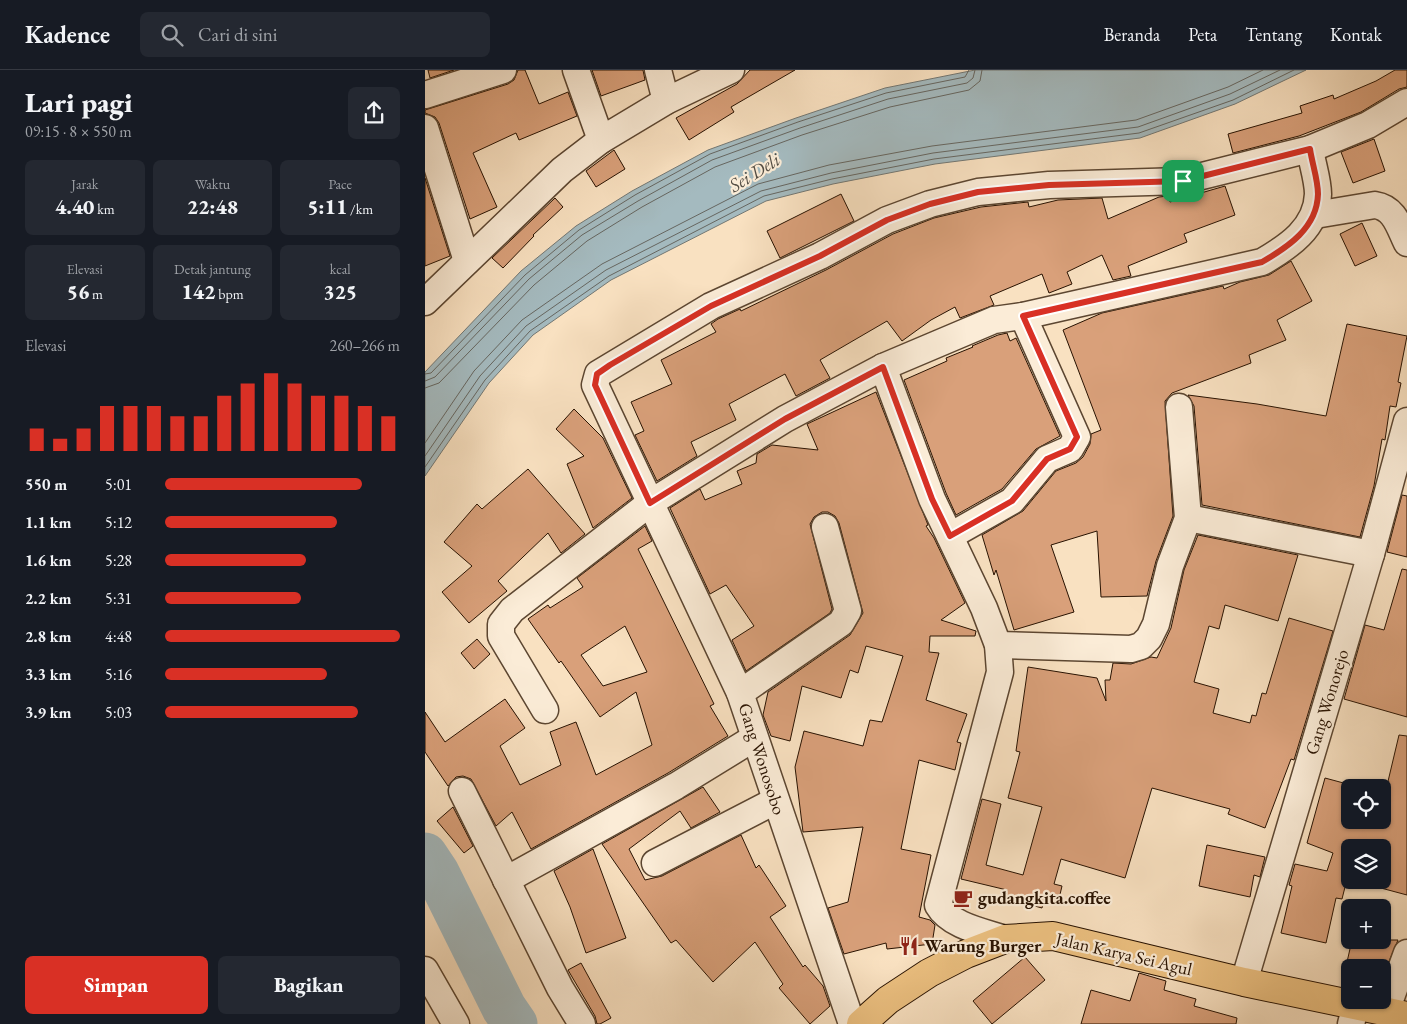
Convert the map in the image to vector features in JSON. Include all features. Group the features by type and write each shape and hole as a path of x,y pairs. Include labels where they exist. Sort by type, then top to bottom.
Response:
{"main road":[{"name":"Jalan Karya Sei Agul","path":"861,1024 888,1000 929,973 966,954 1005,939 1053,936 1244,982 1354,1015 1397,1014"}],"street":[{"path":"425,95 503,70"},
{"path":"576,70 601,140"},
{"path":"658,70 666,101"},
{"path":"425,302 562,170 601,140 666,101 731,70"},
{"path":"545,710 501,636 501,624 512,610 650,503 785,419 883,367 994,320 1023,316 1262,262 1286,248 1305,229 1315,215 1318,194 1310,149 1368,125 1407,102"},
{"path":"425,128 467,261"},
{"name":"Gang Wonosobo","path":"852,1024 775,801 740,692 595,385 597,374 711,306 820,256 887,220 930,204 969,194 1049,185 1183,181 1310,149"},
{"path":"1315,215 1375,205 1383,206 1394,215 1407,243"},
{"path":"950,536 1012,501 1047,459 1070,449 1077,437 1023,316"},
{"path":"883,367 932,499 985,608 998,645 1000,672 938,906 943,914 953,920 1005,939"},
{"path":"998,645 1131,649 1141,646 1149,638 1155,624 1170,566 1188,518 1179,407"},
{"name":"Gang Wonorejo","path":"1244,982 1371,554 1407,421"},
{"path":"1188,518 1371,554"},
{"path":"740,692 841,623 846,617 848,611 825,527"},
{"path":"506,880 668,790 754,738"},
{"path":"462,791 560,988 582,1024"},
{"path":"655,862 775,801"},
{"path":"1397,1014 1407,953"},
{"path":"425,970 456,1024"}],"water":[{"name":"Sei Deli","path":"975,70 1306,70 1235,104 1140,138 935,164 833,184 766,201 611,280 533,335 489,383 425,476 425,372 521,271 576,226 632,191 708,150 885,88"}],"building":[{"path":"428,70 454,70 430,78"},
{"path":"518,70 525,70 539,104 568,92 577,116 519,140 516,133 473,153 497,207 470,219 439,123 435,117 425,113 425,110 508,84 514,80"},
{"path":"592,70 643,70 645,80 601,96"},
{"path":"750,70 795,70 731,107 734,112 689,140 676,118 737,84"},
{"path":"1395,70 1407,70 1407,87 1399,89 1361,112 1299,136 1233,153 1228,134 1302,113 1300,106 1333,95 1334,99 1376,81"},
{"path":"1374,139 1385,171 1353,183 1341,152"},
{"path":"614,150 625,169 596,187 586,171"},
{"path":"425,178 450,256 425,266"},
{"path":"1225,186 1235,215 1184,234 1187,242 1128,266 1131,276 1113,280 1102,255 1067,272 1072,284 1049,293 1042,274 990,296 994,305 960,318 955,307 931,320 902,341 887,321 820,360 830,378 796,396 785,374 729,404 736,420 691,442 697,456 657,481 635,435 644,431 631,402 672,384 661,360 716,332 711,324 718,319 740,309 741,311 826,270 893,234 934,218 981,207 1028,202 1029,207 1058,200 1102,198 1108,219 1159,197 1168,196 1170,202"},
{"path":"841,194 854,221 780,258 767,231"},
{"path":"555,198 563,207 533,235 503,268 492,258"},
{"path":"1362,223 1377,256 1355,266 1340,234"},
{"path":"1291,261 1312,301 1277,320 1286,340 1249,355 1251,363 1172,393 1165,401 1173,516 1156,561 1147,596 1101,597 1097,531 1051,545 1074,612 1014,630 996,570 994,575 982,535 1023,511 1056,471 1076,463 1083,457 1090,444 1091,434 1101,430 1063,330 1102,313 1223,286 1224,289 1240,282 1269,275"},
{"path":"1347,324 1407,336 1398,382 1401,383 1396,407 1390,406 1385,440 1382,439 1374,486 1360,537 1202,505 1194,406 1188,395 1326,416"},
{"path":"1007,333 1010,341 1016,338 1060,436 1036,449 1002,489 956,515 904,380 947,361 946,358 972,346"},
{"path":"876,392 928,525 926,526 934,538 965,603 941,620 976,631 975,636 930,636 929,652 939,653 926,700 967,714 957,742 961,743 955,770 919,760 901,849 931,855 919,917 930,920 935,925 932,944 887,949 886,943 844,954 828,908 848,902 863,827 803,832 795,767 804,731 863,746 870,720 882,722 903,656 866,646 858,673 850,670 841,698 802,686 790,741 771,736 763,715 768,692 850,635 863,613 839,523 835,516 828,512 822,512 814,517 810,524 832,609 830,613 746,671 732,640 754,626 726,585 710,594 670,508 700,489 705,500 742,484 737,471 756,463 757,454 772,445 818,450 807,424"},
{"path":"574,409 603,438 632,498 593,528 567,464 584,456 556,429"},
{"path":"528,469 585,534 561,553 548,533 498,581 507,591 469,623 442,592 472,566 444,542 477,504 482,509"},
{"path":"1402,495 1407,496 1407,557 1387,552"},
{"path":"645,526 652,541 638,549 714,704 710,706 728,736 668,773 531,849 512,812 496,826 471,779 463,776 456,777 448,786 425,752 425,712 445,742 505,699 525,728 500,746 520,785 561,765 550,732 576,722 596,775 652,745 636,692 600,717 561,661 559,663 528,619 548,605 550,608 583,587 577,578","holes":["625,626 647,672 603,686 581,655"]},
{"path":"1198,535 1298,555 1278,621 1225,605 1219,629 1209,626 1194,682 1219,689 1213,713 1250,723 1252,715 1256,716 1262,693 1266,694 1289,618 1333,631 1294,760 1291,759 1265,828 1228,814 1230,809 1152,788 1125,878 1061,859 1054,884 1062,886 1058,903 1044,900 1042,908 1005,898 1007,890 961,879 982,799 1001,804 986,865 1023,875 1042,807 1008,798 1020,752 1016,751 1028,667 1097,678 1106,701 1105,680 1110,680 1113,663 1131,664 1151,657 1157,658 1171,628 1184,570"},
{"path":"1402,569 1407,570 1407,717 1344,699 1365,625 1384,630"},
{"path":"477,639 490,654 474,669 461,653"},
{"path":"1399,735 1407,736 1407,895 1385,889 1391,889 1391,839 1341,839 1341,889 1344,889 1342,899 1336,898 1326,943 1281,933 1292,886 1289,885 1295,864 1327,871 1333,853 1307,843 1325,778 1341,782 1341,829 1391,829 1391,779 1389,779"},
{"path":"703,787 720,812 691,828 680,811 629,849 645,880 662,876 741,835 756,868 759,865 786,906 770,917 803,967 805,965 823,986 830,1006 810,1024 779,988 783,984 755,942 713,982 676,940 671,943 602,844"},
{"path":"453,807 473,846 464,853 437,821"},
{"path":"1207,845 1265,857 1260,877 1254,875 1250,897 1199,886"},
{"path":"593,849 626,938 586,953 570,907 554,871"},
{"path":"1391,940 1398,940 1390,959 1348,959 1350,949 1391,949"},
{"path":"1025,957 1045,980 992,1024 973,1001"},
{"path":"581,963 611,1018 600,1024 597,1024 595,1016 568,970"},
{"path":"1139,973 1166,981 1164,990 1196,999 1194,1006 1237,1018 1236,1024 1081,1024 1091,990 1130,1001"}],"waterway":[{"path":"425,855 437,873 504,1008 515,1024"}],"place":[{"name":"gudangkita.coffee","path":"963,898"},
{"name":"Warung Burger","path":"909,946"}],"route":[{"path":"1310,149 1318,194 1315,215 1305,229 1286,248 1262,262 1023,316 1077,437 1070,449 1047,459 1012,501 950,536 932,499 883,367 785,419 650,503 595,385 597,374 610,365 711,306 820,256 887,220 930,204 978,192 1049,185 1183,181 1237,169 1310,149"}]}
